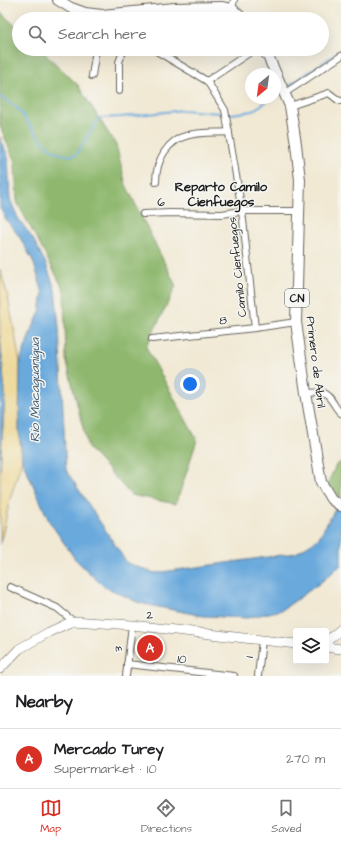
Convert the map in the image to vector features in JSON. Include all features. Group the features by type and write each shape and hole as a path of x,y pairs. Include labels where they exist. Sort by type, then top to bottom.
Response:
{"main road":[{"path":"58,0 71,8 82,12"},
{"path":"187,0 197,7"},
{"path":"149,12 175,4 197,7 221,7 233,4"},
{"name":"Primero de Abril","path":"268,56 290,106 300,180 296,322 306,393 321,482 331,500 341,506"},
{"path":"0,669 19,649 49,632 73,621"},
{"name":"2","path":"73,621 132,625 293,644"},
{"path":"329,639 341,629"},
{"path":"329,647 341,649"}],"street":[{"path":"92,76 95,56"},
{"path":"118,92 119,62 121,56"},
{"name":"Camilo Cienfuegos","path":"165,56 207,81 225,110 242,212 255,328"},
{"path":"207,81 245,56"},
{"path":"283,90 341,56"},
{"path":"290,106 329,93 341,101"},
{"path":"156,182 156,172 162,155 168,147 178,139 189,135 229,132"},
{"name":"6","path":"143,214 222,214 242,212 300,211"},
{"name":"8","path":"152,339 296,322"},
{"path":"306,393 322,393 327,395 337,411 341,413"},
{"path":"10,587 57,608 73,621"},
{"name":"3","path":"126,676 132,625"},
{"name":"1","path":"258,676 262,640"},
{"name":"10","path":"128,664 234,676"}],"green space":[{"path":"0,12 12,23 12,56 47,56 77,84 116,145 126,185 176,286 146,347 197,440 176,504 131,495 88,448 66,359 64,290 17,202 15,162 0,126"},
{"path":"341,462 341,498 327,485 336,465"}],"sand":[{"path":"0,269 8,297 20,362 19,430 22,460 10,499 0,545 0,469 5,394 0,336"}],"water":[{"name":"Río Macaguanigua","path":"0,137 8,157 10,199 18,218 33,239 46,264 55,289 59,328 66,470 127,563 155,573 296,553 318,539 341,499 341,565 320,583 282,610 247,618 203,616 139,603 102,585 75,559 49,521 22,460 19,430 20,362 40,312 43,293 33,261 19,236 7,221 0,208"},
{"path":"0,336 5,394 0,469"}],"waterway":[{"path":"286,88 341,50"},
{"path":"0,97 16,107 48,147 56,152 66,155 76,155 99,118 183,110 232,114 252,111 263,104"}],"place":[{"name":"Mercado Turey","path":"150,648"}],"district":[{"name":"Reparto Camilo Cienfuegos","path":"221,194"}]}
